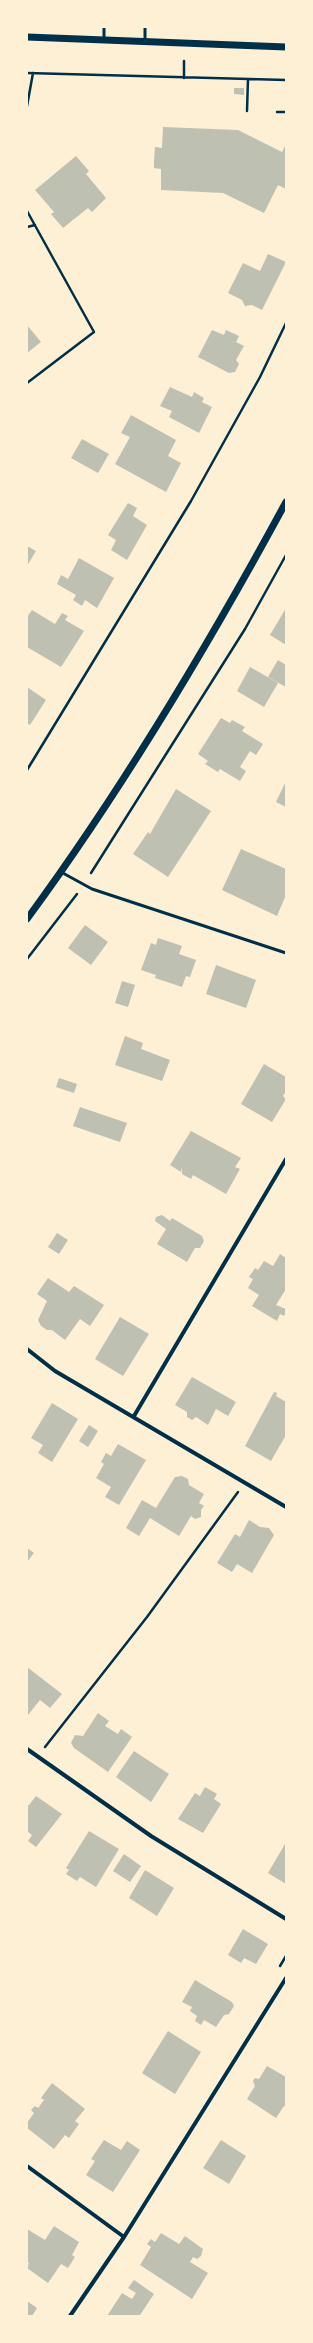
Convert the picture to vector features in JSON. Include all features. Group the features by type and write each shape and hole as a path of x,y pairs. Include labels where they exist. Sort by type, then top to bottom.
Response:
{"street":[{"path":"27,37 145,43 286,47"},
{"path":"27,919 60,872 204,648 286,502"},
{"path":"134,1416 286,1159"},
{"path":"27,1349 55,1371 134,1416 286,1507"},
{"path":"27,1749 151,1836 286,1920"},
{"path":"70,2316 124,2237 286,1978"},
{"path":"27,2166 124,2237"}],"lane":[{"path":"104,27 104,40"},
{"path":"145,27 145,43"},
{"path":"60,872 83,885 286,953"}],"path":[{"path":"184,61 184,78"},
{"path":"27,73 286,80"},
{"path":"27,106 32,73"},
{"path":"247,112 248,79"},
{"path":"277,112 286,112"},
{"path":"27,211 94,332 27,383"},
{"path":"27,227 35,225"},
{"path":"27,770 191,501 260,377 286,323"},
{"path":"27,959 83,885 233,648 286,555"},
{"path":"37,1756 147,1618 244,1483"}],"building":[{"path":"234,88 244,88 244,95 234,94"},
{"path":"163,127 238,130 282,152 286,144 286,189 278,185 264,213 223,193 161,190 161,169 154,168 154,161 155,147 162,148"},
{"path":"76,156 89,171 86,174 106,198 92,212 88,208 63,228 51,214 54,212 35,190"},
{"path":"268,254 286,262 262,310 252,305 245,306 242,300 228,293 243,263 260,271"},
{"path":"27,325 41,342 27,353"},
{"path":"212,330 224,335 226,330 239,336 236,342 244,346 236,360 239,364 235,372 229,373 198,357"},
{"path":"170,387 192,397 194,392 204,398 202,402 212,407 199,433 169,417 172,411 160,406"},
{"path":"131,415 176,440 168,456 181,463 166,492 115,464 130,437 121,433"},
{"path":"82,439 109,454 98,473 71,458"},
{"path":"128,503 137,508 133,516 147,525 127,560 111,550 116,540 108,535"},
{"path":"27,546 36,551 27,566"},
{"path":"79,558 114,578 97,608 85,600 82,606 73,600 76,595 57,584 61,575 68,579"},
{"path":"286,608 286,645 270,635"},
{"path":"32,610 55,624 62,613 68,616 65,620 84,631 61,667 27,647 27,617"},
{"path":"278,660 286,665 286,687 268,677"},
{"path":"250,667 278,683 264,707 237,691"},
{"path":"27,687 46,700 30,725 27,723"},
{"path":"221,718 230,723 232,720 245,727 242,731 263,744 256,755 250,751 240,767 246,771 240,781 220,769 218,772 205,764 208,761 198,754"},
{"path":"286,781 286,807 276,802"},
{"path":"176,789 211,811 168,877 133,854 148,832 150,834"},
{"path":"241,849 286,869 286,895 277,916 222,890"},
{"path":"85,925 108,942 91,965 68,948"},
{"path":"158,938 182,946 179,954 196,960 190,977 186,976 182,987 155,978 156,975 141,970 151,943 156,945"},
{"path":"216,965 256,980 246,1008 206,994"},
{"path":"122,981 135,985 128,1007 115,1003"},
{"path":"125,1036 143,1043 141,1049 170,1060 162,1081 115,1065"},
{"path":"264,1064 286,1077 286,1091 283,1096 286,1099 272,1122 241,1104"},
{"path":"59,1078 77,1084 74,1093 56,1087"},
{"path":"80,1107 127,1123 120,1142 73,1126"},
{"path":"191,1131 241,1158 235,1167 240,1169 226,1194 193,1175 191,1179 182,1174 182,1166 181,1172 170,1165"},
{"path":"162,1215 170,1221 172,1218 202,1236 204,1241 200,1248 195,1248 187,1262 157,1244 166,1229 155,1221 156,1217"},
{"path":"57,1233 68,1240 59,1254 48,1247"},
{"path":"280,1254 286,1258 286,1289 276,1305 286,1309 286,1312 284,1316 280,1314 277,1321 252,1306 259,1295 248,1288 253,1279 249,1277 255,1268 258,1270 264,1261 273,1266"},
{"path":"48,1278 69,1292 74,1286 104,1305 90,1326 80,1319 65,1340 52,1330 47,1330 41,1326 38,1320 47,1301 37,1294"},
{"path":"120,1317 149,1334 123,1376 95,1359"},
{"path":"192,1377 236,1402 228,1416 216,1409 208,1425 196,1417 192,1420 187,1417 187,1412 175,1405"},
{"path":"274,1392 277,1393 276,1396 286,1402 286,1435 271,1461 245,1446"},
{"path":"52,1403 78,1419 52,1462 38,1453 43,1445 31,1438"},
{"path":"89,1425 98,1431 88,1447 79,1441"},
{"path":"118,1444 146,1460 119,1505 105,1497 111,1487 96,1478 104,1464 101,1462 106,1453 111,1456"},
{"path":"182,1476 188,1479 189,1485 204,1494 199,1503 204,1506 201,1510 201,1517 195,1519 191,1516 179,1536 150,1518 139,1536 126,1528 142,1500 156,1508 175,1477"},
{"path":"249,1520 260,1527 269,1528 274,1535 252,1573 237,1564 232,1572 217,1563 235,1534 240,1537"},
{"path":"27,1548 34,1553 27,1562"},
{"path":"27,1667 62,1694 50,1708 40,1700 28,1715"},
{"path":"98,1713 109,1721 105,1726 118,1734 121,1729 132,1737 108,1772 74,1748 71,1743 75,1735 83,1736"},
{"path":"134,1751 169,1774 151,1802 116,1777"},
{"path":"205,1787 217,1794 214,1799 221,1804 203,1833 178,1819 195,1793 200,1796"},
{"path":"36,1796 62,1814 36,1847 28,1841 32,1835 27,1831 27,1805 29,1805"},
{"path":"89,1831 119,1849 96,1887 80,1877 77,1881 66,1874 69,1870 66,1868"},
{"path":"285,1844 286,1845 286,1884 268,1873"},
{"path":"124,1854 141,1866 130,1882 113,1871"},
{"path":"145,1870 174,1888 157,1916 129,1898"},
{"path":"243,1929 268,1944 256,1964 244,1958 241,1963 228,1955"},
{"path":"195,1980 232,2002 234,2006 229,2014 224,2015 216,2027 204,2020 201,2025 195,2021 197,2016 190,2011 192,2007 182,2002"},
{"path":"168,2031 201,2052 175,2094 142,2073"},
{"path":"267,2066 286,2077 286,2107 284,2106 276,2118 247,2099 255,2086 253,2081 255,2078 259,2079"},
{"path":"52,2083 85,2109 75,2121 79,2124 69,2138 65,2135 54,2149 27,2128 27,2123 34,2113 31,2110 35,2106 38,2108 44,2100 41,2098"},
{"path":"104,2140 121,2150 127,2141 140,2150 113,2192 86,2175 95,2161 91,2159"},
{"path":"221,2140 246,2156 229,2184 203,2168"},
{"path":"54,2226 79,2242 72,2255 75,2257 68,2268 61,2264 48,2283 27,2268 29,2263 27,2262 27,2229 45,2240"},
{"path":"161,2233 179,2244 185,2236 203,2249 201,2256 197,2259 193,2257 190,2262 208,2273 192,2299 140,2265 151,2247 147,2244 151,2239 155,2242"},
{"path":"134,2280 154,2294 140,2315 142,2316 107,2316 122,2293 132,2299 136,2293 128,2288"},
{"path":"27,2301 37,2308 32,2316 27,2316"}]}
